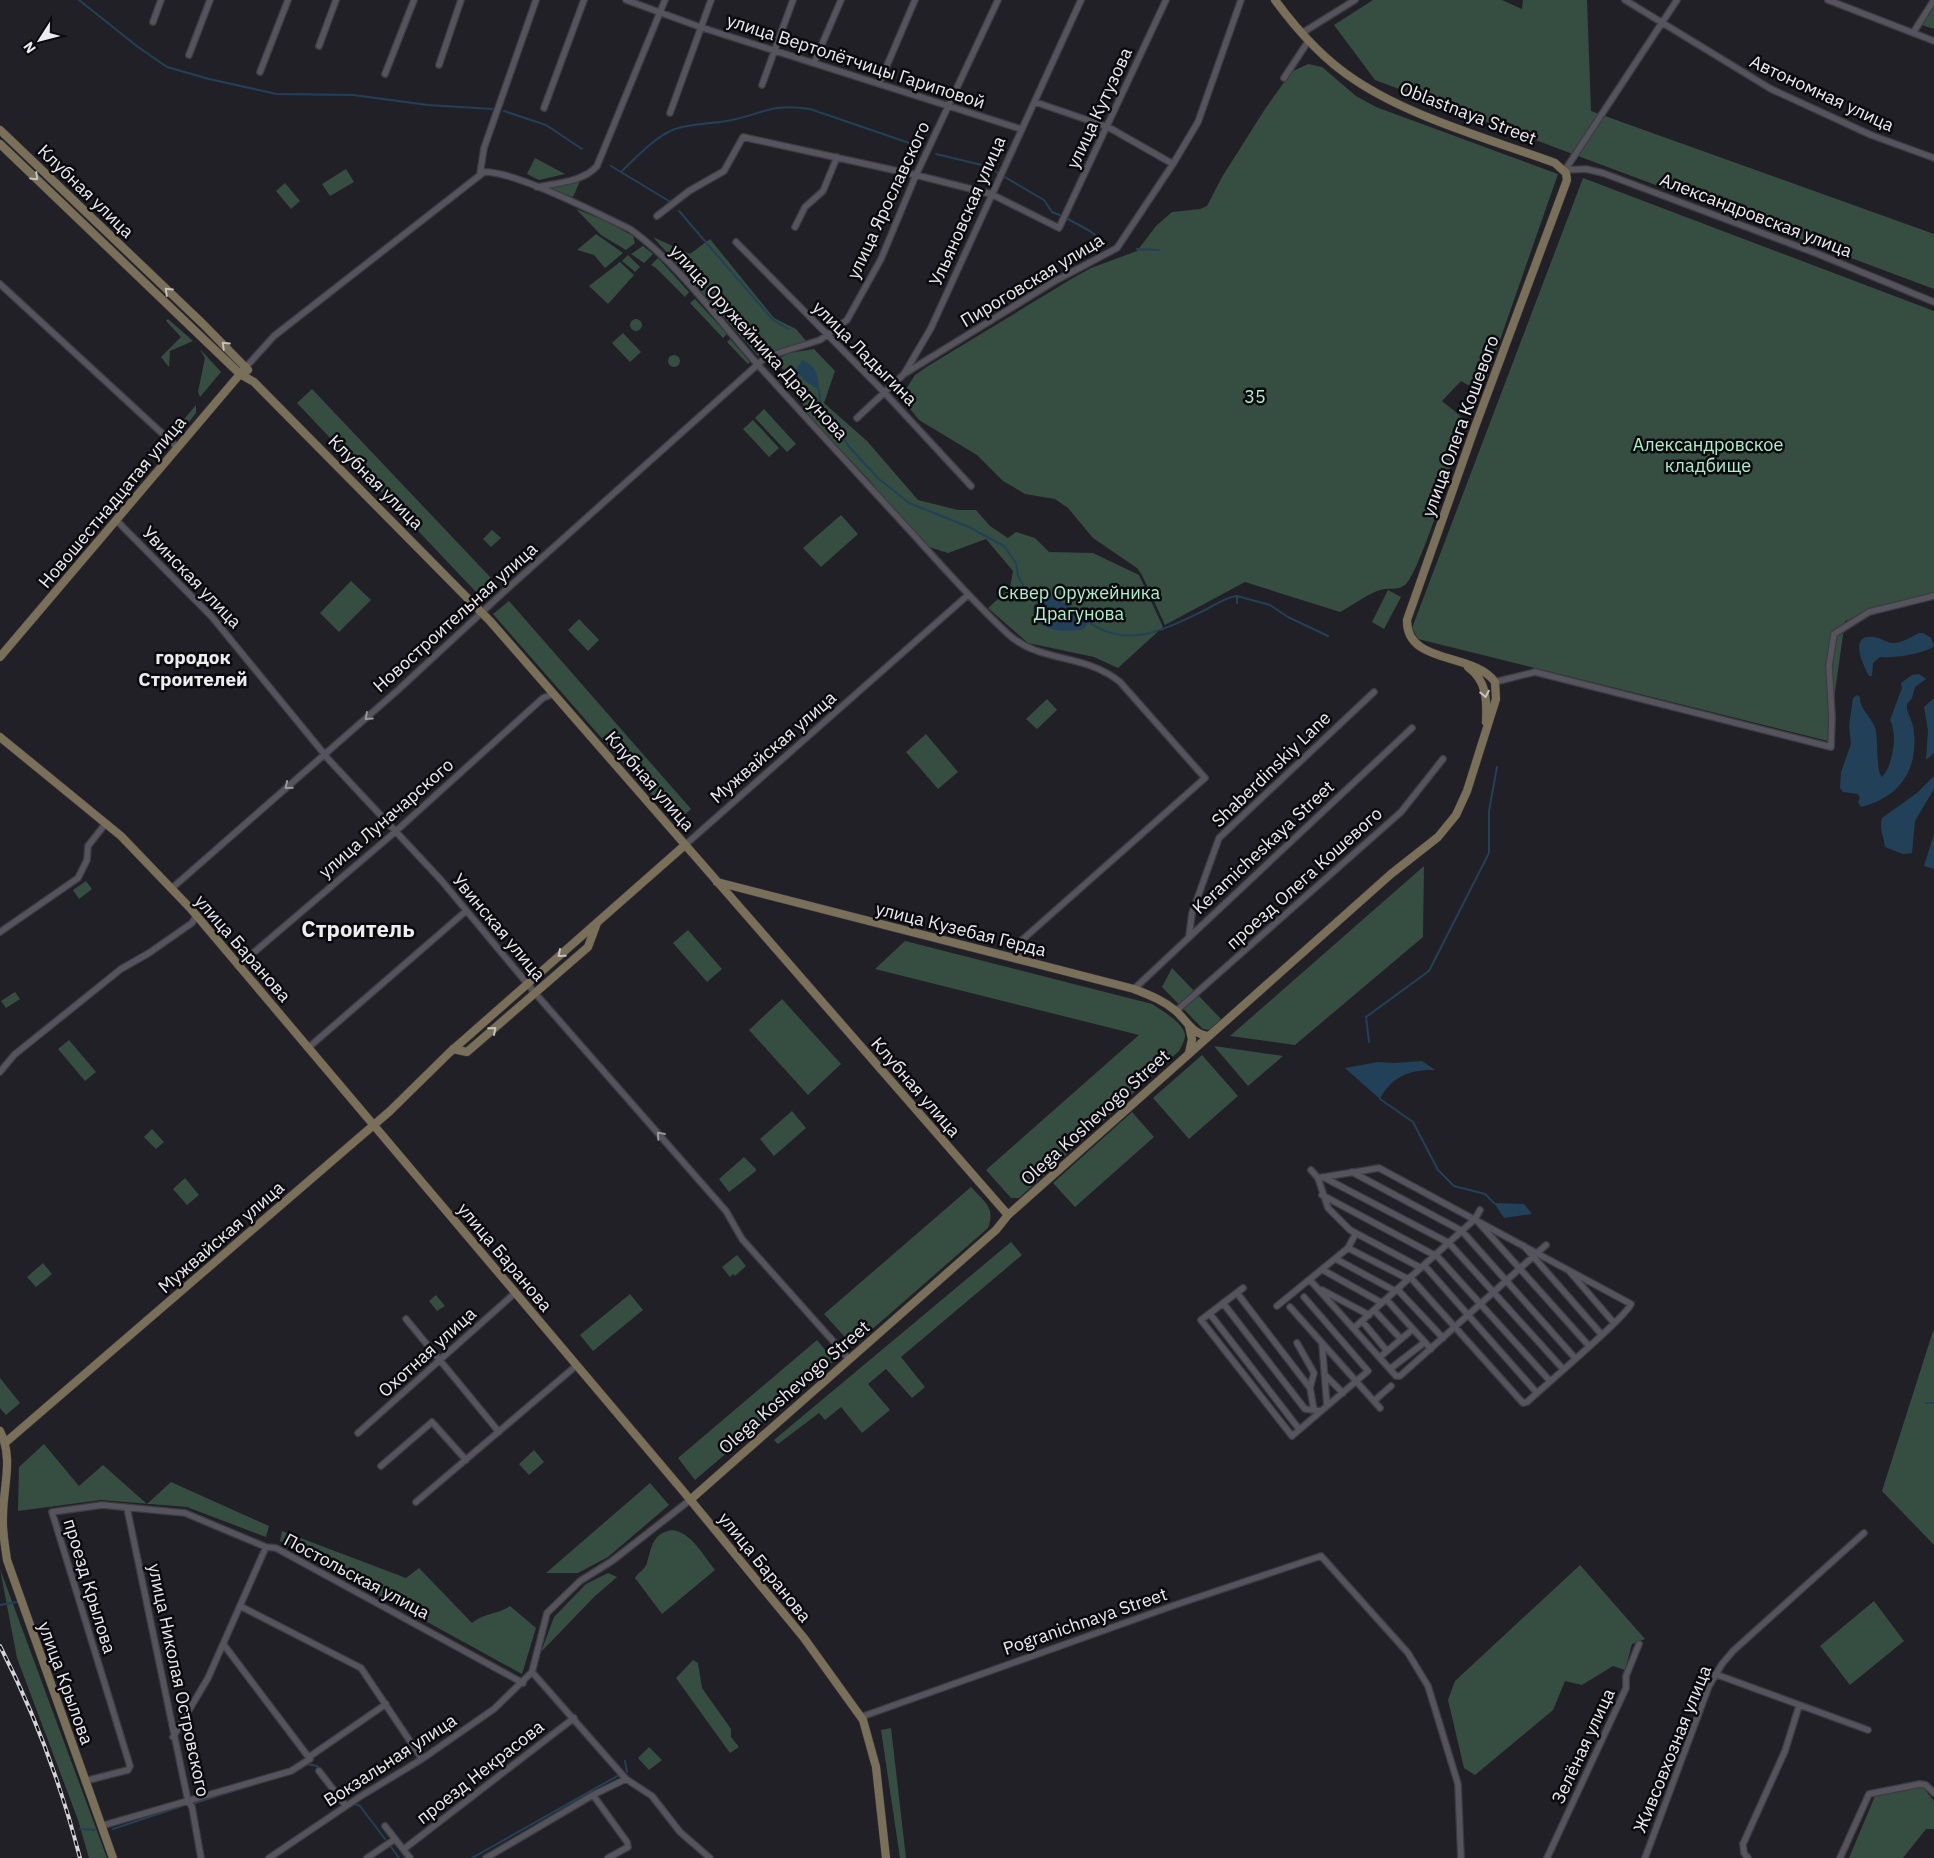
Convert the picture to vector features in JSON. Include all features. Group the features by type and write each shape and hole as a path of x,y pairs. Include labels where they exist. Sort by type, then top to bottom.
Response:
{"main road":[{"name":"Oblastnaya Street","path":"1275,0 1302,33 1355,80 1408,109 1555,163 1565,170"},
{"name":"Клубная улица","path":"0,130 246,367 254,382"},
{"name":"Клубная улица","path":"0,144 240,374 254,382 402,529 482,613 1008,1215"},
{"name":"улица Олега Кошевого","path":"1495,682 1481,669 1416,645 1408,633 1407,620 1474,427 1567,180 1565,170"},
{"name":"Новошестнадцатая улица","path":"0,657 246,367"},
{"name":"улица Олега Кошевого","path":"1462,663 1477,676 1485,692 1485,734"},
{"path":"1485,734 1496,699 1495,682"},
{"name":"Olega Koshevogo Street","path":"690,1500 996,1230 1008,1215 1391,874 1448,827 1467,791 1485,734"},
{"name":"улица Баранова","path":"0,737 106,823 141,855 196,916 577,1365 804,1638 861,1716 871,1744 876,1767 886,1858"},
{"name":"Мужвайская улица","path":"6,1442 401,1102 453,1049 685,845"},
{"name":"улица Кузебая Герда","path":"717,882 1134,989 1158,998 1176,1011 1197,1033 1210,1036"},
{"name":"Мужвайская улица","path":"453,1049 467,1052 535,994 588,947 598,921"},
{"path":"1188,1024 1192,1039 1188,1055"},
{"path":"0,1431 6,1442"},
{"name":"улица Крылова","path":"6,1442 8,1456 2,1516 4,1539 13,1580 113,1858"}],"street":[{"path":"152,22 161,0"},
{"path":"189,55 210,0"},
{"path":"260,72 288,0"},
{"path":"319,46 336,0"},
{"path":"385,74 414,0"},
{"path":"439,65 461,0"},
{"path":"246,367 274,336 480,174 484,148 536,0"},
{"path":"544,108 584,0"},
{"name":"улица Вертолётчицы Гариповой","path":"626,0 700,27 1021,128"},
{"path":"537,187 583,177 591,173 597,166 665,0"},
{"path":"670,112 711,0"},
{"path":"762,85 793,0"},
{"path":"814,63 841,0"},
{"path":"880,84 915,0"},
{"name":"улица Ярославского","path":"758,365 766,357 826,336 847,320 881,259 916,175 998,0"},
{"name":"Ульяновская улица","path":"858,418 904,374 931,328 1081,0"},
{"name":"улица Кутузова","path":"991,194 1059,228 1166,0"},
{"name":"Пироговская улица","path":"904,374 1055,281 1117,248 1173,164 1198,122 1241,0"},
{"path":"1302,33 1355,0"},
{"name":"Автономная улица","path":"1625,0 1771,89 1871,135 1934,158"},
{"path":"1565,170 1677,0"},
{"path":"1828,0 1934,41"},
{"path":"1913,33 1934,0"},
{"path":"1284,78 1309,40"},
{"path":"1034,102 1108,127 1173,164"},
{"path":"657,216 689,191 724,171 743,136 991,194"},
{"path":"795,227 805,207 823,191 837,157"},
{"name":"Александровская улица","path":"1565,170 1586,169 1603,173 1818,254 1934,302"},
{"name":"улица Оружейника Драгунова","path":"480,174 492,172 537,187 630,229 653,246 758,365 1008,635 1026,648 1087,663 1106,671 1120,682 1205,778 1022,940 1019,960"},
{"name":"улица Ладыгина","path":"736,242 826,336 884,392 971,486"},
{"path":"0,284 178,448"},
{"name":"Новостроительная улица","path":"171,889 325,754 758,365"},
{"name":"Увинская улица","path":"117,521 212,617 325,754 441,880 535,994 607,1073 726,1210 742,1239 849,1359"},
{"name":"Мужвайская улица","path":"685,845 968,594"},
{"path":"1495,682 1535,672 1831,747 1830,666 1834,634 1869,612 1934,596"},
{"name":"Shaberdinskiy Lane","path":"1189,936 1192,913 1219,838 1374,692"},
{"name":"улица Луначарского","path":"238,966 395,832 543,698 553,694"},
{"name":"Keramicheskaya Street","path":"1134,989 1412,728"},
{"name":"проезд Олега Кошевого","path":"1176,1011 1401,812 1443,759"},
{"path":"0,932 78,878 87,860 88,846 106,823"},
{"path":"308,1048 466,911"},
{"path":"0,1072 14,1055 121,969 172,938 192,923 196,916"},
{"path":"1321,1177 1379,1168 1632,1304 1630,1309 1602,1335 1527,1402 1523,1403 1409,1278 1348,1248"},
{"path":"1311,1170 1321,1177 1449,1243 1563,1369"},
{"path":"1351,1172 1462,1231 1575,1358"},
{"path":"1321,1177 1322,1195 1328,1208 1356,1233 1422,1267 1537,1393"},
{"path":"1322,1195 1435,1255 1550,1381"},
{"path":"1354,1328 1475,1219 1480,1210"},
{"path":"1475,1219 1588,1346"},
{"path":"1277,1306 1348,1248 1356,1233"},
{"path":"1522,1244 1602,1335"},
{"path":"1310,1280 1390,1368 1400,1376 1546,1245"},
{"path":"1336,1259 1396,1290 1443,1338"},
{"path":"1567,1268 1614,1324"},
{"path":"1323,1270 1384,1301 1431,1348"},
{"path":"1243,1288 1201,1320 1292,1436 1318,1411 1327,1406 1368,1371 1304,1297"},
{"path":"1317,1288 1369,1315"},
{"name":"Охотная улица","path":"358,1434 515,1293"},
{"path":"1237,1293 1310,1388 1318,1411"},
{"path":"1224,1303 1305,1409 1318,1411"},
{"path":"1290,1307 1380,1408"},
{"path":"1374,1310 1401,1339"},
{"path":"1210,1314 1299,1429"},
{"path":"406,1319 500,1432"},
{"path":"1362,1321 1387,1351"},
{"path":"1380,1357 1413,1329"},
{"path":"1322,1342 1327,1406"},
{"path":"1390,1368 1425,1342"},
{"path":"1297,1343 1314,1373 1310,1388"},
{"path":"416,1502 577,1365"},
{"path":"1325,1375 1343,1393"},
{"path":"1374,1401 1392,1386"},
{"path":"381,1466 432,1422 466,1460"},
{"path":"690,1500 612,1561 580,1581 547,1613 532,1672 626,1779 652,1796 680,1832 710,1858"},
{"name":"Постольская улица","path":"52,1512 102,1505 185,1513 266,1547 276,1548 522,1683"},
{"name":"улица Николая Островского","path":"127,1508 174,1737 188,1801 192,1807 201,1858"},
{"name":"проезд Крылова","path":"52,1512 130,1766 128,1770 85,1781"},
{"name":"Живсовхозная улица","path":"1645,1858 1716,1674 1734,1651 1864,1533"},
{"path":"174,1737 208,1678 224,1645 266,1547"},
{"name":"Pogranichnaya Street","path":"861,1716 1175,1605 1321,1556 1408,1653 1428,1686 1458,1784 1461,1858"},
{"path":"240,1606 361,1668 422,1760"},
{"name":"Зелёная улица","path":"1547,1858 1626,1688 1626,1676 1638,1644"},
{"path":"224,1645 310,1758"},
{"name":"Вокзальная улица","path":"269,1858 346,1806 422,1760 494,1709 532,1672"},
{"path":"1716,1674 1868,1730"},
{"path":"101,1826 291,1771 386,1704"},
{"path":"1748,1858 1744,1853 1743,1844 1785,1750 1799,1706"},
{"name":"проезд Некрасова","path":"404,1849 574,1718"},
{"path":"319,1771 346,1806"},
{"path":"486,1858 594,1795 626,1779"},
{"path":"1840,1858 1869,1794 1920,1784 1926,1784 1934,1793"},
{"path":"594,1795 627,1842 628,1847 608,1858"},
{"path":"385,1826 410,1858"},
{"path":"367,1858 395,1839"}],"green space":[{"path":"1373,0 1502,0 1522,9 1523,0 1587,0 1591,111 1934,234 1934,289 1375,80 1334,25"},
{"path":"1934,6 1934,29 1922,25"},
{"name":"35","path":"1308,64 1322,67 1356,96 1376,107 1558,174 1487,377 1470,386 1461,381 1442,401 1463,418 1455,432 1450,471 1439,506 1417,564 1405,585 1399,588 1383,589 1375,592 1340,612 1245,582 1165,625 1137,568 1093,538 1068,508 1055,499 1025,494 1003,481 977,455 919,420 907,405 906,389 915,375 928,366 1073,278 1091,268 1137,251 1156,226 1172,212 1200,209 1207,206 1222,177 1287,78 1293,71"},
{"path":"535,158 565,174 539,180 527,174"},
{"path":"346,169 354,182 330,196 322,184"},
{"name":"Александровское кладбище","path":"1583,178 1934,311 1934,594 1845,621 1828,741 1418,639 1412,628"},
{"path":"580,181 573,197 546,187"},
{"path":"285,183 300,201 291,209 276,191"},
{"path":"576,209 606,221 633,236 635,243 626,250 601,235"},
{"path":"596,234 623,253 605,268 594,255 577,250"},
{"path":"653,237 690,254 710,239 774,318 796,329 807,342 758,356"},
{"path":"643,246 653,254 644,263 631,254"},
{"path":"628,255 640,267 635,272 622,261"},
{"path":"658,258 689,292 685,297 651,265"},
{"path":"620,262 634,275 608,304 589,286"},
{"path":"695,299 727,334 723,338 690,303"},
{"path":"168,319 193,341 170,351 169,367 161,357 181,337 166,321"},
{"path":"638,319 641,320 641,330 634,331 631,330 630,323 631,320"},
{"path":"623,333 641,352 630,362 612,343"},
{"path":"730,339 750,362 748,364 727,342"},
{"path":"200,349 221,372 200,397 198,392 205,358"},
{"name":"Сквер Оружейника Драгунова","path":"814,349 835,371 824,403 867,441 918,500 958,510 976,510 990,526 1008,538 1016,532 1035,538 1049,552 1093,553 1139,575 1163,627 1118,668 1094,657 1028,643 988,608 1010,588 1013,571 986,539 948,553 929,547 901,519 870,481 805,412 799,389 786,371 772,362 789,353"},
{"path":"676,355 679,356 679,366 672,367 669,366 668,359 669,356"},
{"path":"312,389 492,579 477,593 297,403"},
{"path":"196,405 196,413 179,435 176,437 170,436"},
{"path":"764,409 796,444 787,452 755,418"},
{"path":"753,420 779,448 769,457 743,429"},
{"path":"841,515 858,534 821,567 803,548"},
{"path":"492,530 501,538 491,547 483,539"},
{"path":"351,581 371,600 339,632 320,613"},
{"path":"1388,590 1401,597 1384,629 1372,622"},
{"path":"509,601 691,809 676,823 493,614"},
{"path":"579,619 599,640 588,651 568,630"},
{"path":"1047,699 1057,710 1037,729 1026,719"},
{"path":"926,734 958,772 938,789 906,752"},
{"path":"1424,866 1423,937 1295,1045 1230,1036"},
{"path":"86,881 92,889 79,899 73,890"},
{"path":"688,930 722,969 707,982 673,943"},
{"path":"905,941 1152,1004 1172,1017 1181,1026 1185,1035 1184,1042 1179,1051 1019,1198 1011,1198 986,1170 1139,1035 875,969"},
{"path":"1172,968 1221,1019 1209,1030 1203,1029 1162,987"},
{"path":"15,992 20,999 6,1008 1,1001"},
{"path":"782,999 841,1064 808,1095 749,1030"},
{"path":"69,1040 96,1072 85,1081 58,1049"},
{"path":"1214,1046 1283,1056 1248,1086"},
{"path":"1202,1055 1238,1096 1189,1139 1153,1098"},
{"path":"792,1111 806,1128 774,1156 760,1139"},
{"path":"1132,1112 1154,1137 1075,1207 1053,1183"},
{"path":"152,1129 164,1142 156,1149 144,1137"},
{"path":"744,1157 756,1171 729,1192 719,1179"},
{"path":"185,1178 199,1195 187,1205 173,1189"},
{"path":"971,1187 990,1210 991,1215 988,1228 853,1346 824,1314"},
{"path":"1011,1242 1022,1255 901,1357 925,1387 912,1398 886,1369 868,1384 890,1410 862,1433 841,1407 825,1420 819,1413 778,1444 774,1440"},
{"path":"737,1255 746,1266 735,1276 733,1274 730,1277 722,1267"},
{"path":"43,1263 52,1274 36,1287 27,1277"},
{"path":"630,1294 643,1310 593,1351 580,1335"},
{"path":"436,1295 445,1306 437,1311 429,1301"},
{"path":"1934,1328 1934,1545 1882,1491"},
{"path":"817,1340 834,1361 695,1480 678,1458"},
{"path":"0,1378 20,1403 6,1415 0,1408"},
{"path":"44,1444 79,1486 103,1465 147,1504 101,1500 18,1511 19,1467"},
{"path":"534,1450 544,1462 529,1475 519,1464"},
{"path":"171,1482 269,1526 266,1537 187,1507 147,1504"},
{"path":"650,1483 669,1505 608,1557 578,1573 546,1573"},
{"path":"672,1530 685,1535 691,1540 715,1570 662,1614 635,1578 646,1565 652,1546 660,1534"},
{"path":"282,1531 406,1578 419,1568 472,1623 510,1606 536,1628 522,1674 280,1541"},
{"path":"1580,1565 1645,1639 1632,1644 1625,1670 1613,1666 1582,1685 1565,1681 1553,1710 1475,1775 1464,1768 1448,1700 1455,1681"},
{"path":"0,1569 107,1858 89,1858 78,1820 17,1658"},
{"path":"608,1573 617,1577 594,1597 541,1652 554,1617 586,1584"},
{"path":"1874,1601 1904,1641 1850,1685 1820,1646"},
{"path":"693,1660 698,1663 702,1688 731,1729 731,1737 739,1747 730,1753 676,1678"},
{"path":"891,1728 906,1858 900,1858 881,1730"},
{"path":"649,1747 662,1760 649,1770 638,1758"},
{"path":"1923,1787 1934,1801 1934,1829 1926,1829 1903,1858 1849,1858 1875,1796"}],"water":[{"path":"802,360 811,365 816,371 819,390 804,380 796,370"},
{"path":"1050,596 1086,619 1088,622 1084,629 1071,631 1057,630 1044,626 1033,619 1033,607 1039,600"},
{"path":"1923,633 1931,638 1934,646 1930,649 1908,655 1880,657 1873,663 1872,676 1869,676 1861,658 1859,645 1861,640 1866,637 1874,637 1896,643"},
{"path":"1919,674 1926,679 1915,687 1912,698 1907,704 1913,726 1914,741 1913,755 1905,779 1887,796 1861,807 1858,802 1860,798 1858,794 1843,792 1840,788 1841,772 1851,744 1849,726 1853,698 1857,695 1860,697 1862,706 1875,727 1879,769 1882,777 1889,765 1893,750 1894,734 1890,720 1902,688 1901,683 1912,675"},
{"path":"1934,698 1934,753 1926,760 1928,730 1924,707"},
{"path":"1934,776 1934,789 1915,821 1912,853 1903,854 1885,847 1881,830 1882,818 1917,793"},
{"path":"1934,834 1934,869 1924,866"},
{"path":"1422,1061 1435,1070 1417,1071 1402,1076 1384,1091 1380,1099 1345,1068 1378,1062"},
{"path":"1494,1203 1524,1204 1532,1214 1504,1218"}],"waterway":[{"path":"79,0 138,47 167,67 209,79 277,94 353,95 428,105 492,109"},
{"path":"621,172 653,142 675,129 732,120 787,107 810,109 921,147"},
{"path":"504,111 546,125 582,149"},
{"path":"936,154 986,166 998,173"},
{"path":"611,166 669,201"},
{"path":"1003,176 1044,200 1052,212 1062,216"},
{"path":"679,211 773,320 789,329"},
{"path":"1068,219 1090,231 1107,245"},
{"path":"1137,249 1159,250"},
{"path":"819,390 821,407 851,449 879,479 909,503 969,527 1004,546 1016,563 1018,576 1028,594"},
{"path":"1237,596 1237,603"},
{"path":"1088,622 1118,635 1147,634 1176,624 1237,596 1270,605 1288,617 1328,636"},
{"path":"1369,1042 1366,1017 1429,971 1489,853 1489,811 1497,767"},
{"path":"1380,1099 1413,1122 1438,1170 1454,1186 1485,1194 1494,1203"},
{"path":"1926,1403 1934,1403"},
{"path":"0,1605 17,1602"},
{"path":"625,1761 627,1772"},
{"path":"307,1764 317,1766 320,1769"},
{"path":"472,1858 619,1775"},
{"path":"195,1803 262,1782"},
{"path":"355,1804 360,1806 385,1839"},
{"path":"113,1829 185,1805"},
{"path":"80,1829 95,1830"},
{"path":"389,1844 399,1858"}],"railway":[{"path":"0,1646 36,1723 56,1776 80,1858"}],"district":[{"name":"городок Строителей","path":"193,668"},
{"name":"Строитель","path":"358,928"}]}
